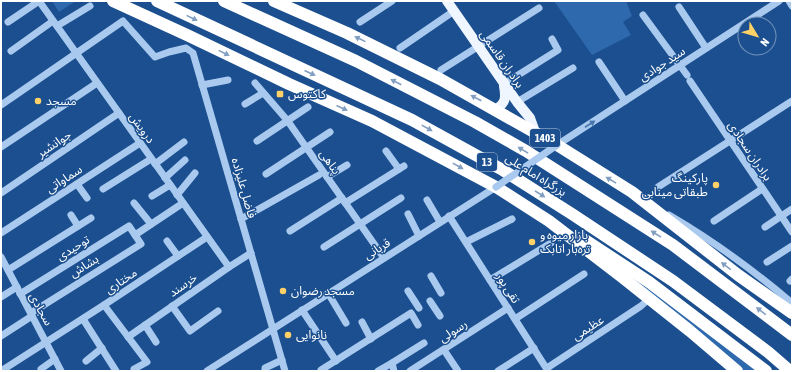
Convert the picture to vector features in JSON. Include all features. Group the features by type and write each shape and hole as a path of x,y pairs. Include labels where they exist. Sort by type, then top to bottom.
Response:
{"highway":[{"path":"113,1 372,122 496,187 549,221 650,298 737,371"},
{"name":"بزرگراه امام علی","path":"157,1 412,120 501,169 673,281 768,352 790,371"},
{"name":"بزرگراه امام علی","path":"224,1 356,61 476,122 526,151 673,245 792,335"},
{"name":"1403","path":"274,1 347,33 440,79 496,109 557,145 632,192 738,275 792,313"},
{"path":"549,221 580,236 649,282 766,371"}],"main road":[{"name":"برادران قاسمی","path":"446,1 504,84 530,118 535,132"},
{"path":"496,109 503,105 506,98 504,84"}],"street":[{"path":"8,22 39,1"},
{"name":"درویش","path":"39,1 229,267"},
{"path":"360,22 392,1"},
{"name":"سید جوادی","path":"557,145 779,1"},
{"path":"789,1 792,6"},
{"path":"11,51 55,24 90,6"},
{"path":"679,7 706,48"},
{"path":"441,70 539,8"},
{"path":"400,48 454,11"},
{"name":"برادران سجادی","path":"643,15 688,78 792,232"},
{"name":"فاضل علیزاده","path":"76,54 123,21 155,57 186,48 193,53 285,371"},
{"path":"504,84 558,50 552,39"},
{"path":"1,105 76,54"},
{"path":"599,62 625,101"},
{"path":"517,102 573,68"},
{"path":"202,85 228,80"},
{"path":"1,147 97,83"},
{"name":"پناهی","path":"255,83 287,120 384,258"},
{"path":"245,104 263,93"},
{"path":"658,187 792,101"},
{"path":"257,141 308,107"},
{"name":"جوانشیر","path":"1,193 119,113"},
{"path":"266,174 330,132"},
{"path":"103,189 184,142"},
{"name":"سماواتی","path":"1,233 140,143"},
{"name":"قربانی","path":"207,371 496,187 557,145"},
{"path":"290,231 401,167 386,151"},
{"path":"165,178 185,160"},
{"path":"327,177 347,165"},
{"path":"177,195 195,173"},
{"path":"241,219 318,175"},
{"path":"77,184 87,198"},
{"path":"152,196 170,185"},
{"path":"714,221 762,189"},
{"path":"632,192 696,231 766,281 792,303"},
{"path":"324,247 401,198"},
{"path":"428,200 440,222"},
{"path":"134,203 151,224"},
{"path":"136,235 183,203"},
{"path":"765,227 792,209"},
{"path":"408,214 419,236"},
{"path":"71,215 78,226"},
{"name":"تقی پور","path":"449,216 548,370"},
{"path":"8,270 91,218"},
{"path":"466,242 512,219"},
{"name":"توحیدی","path":"18,290 129,226 136,235"},
{"name":"بشاش","path":"32,314 140,244 136,235"},
{"name":"مختاری","path":"1,371 11,368 46,341 83,319 207,237"},
{"path":"166,241 178,256"},
{"path":"490,280 551,243"},
{"path":"767,262 792,246"},
{"name":"خرسند","path":"130,335 251,253"},
{"name":"سجادی","path":"1,257 61,371"},
{"path":"515,319 584,274"},
{"path":"431,276 441,293"},
{"path":"1,297 18,290"},
{"path":"408,291 419,308"},
{"path":"328,293 346,323"},
{"name":"عظیمی","path":"548,370 641,306 650,298"},
{"path":"430,301 440,316"},
{"path":"104,305 144,351"},
{"path":"172,306 190,331 218,311"},
{"name":"رسولی","path":"410,371 419,368 508,308"},
{"path":"302,310 336,361"},
{"path":"321,370 411,313 418,324"},
{"path":"1,336 32,314"},
{"path":"83,319 116,371"},
{"path":"362,322 371,339"},
{"path":"145,325 156,342"},
{"path":"130,335 147,362 134,369 136,371"},
{"path":"378,371 424,343"},
{"path":"86,361 102,348"},
{"path":"498,371 534,348"},
{"path":"444,350 458,371"},
{"path":"41,369 55,360"},
{"path":"265,371 265,368 282,360"},
{"path":"392,363 394,371"}],"shaded area":[{"path":"52,1 76,1 59,12"},
{"path":"554,1 626,1 632,16 623,22 631,35 592,55"},
{"path":"620,267 760,371 743,371"}],"place":[{"name":"کاکتوس","path":"280,94"},
{"name":"مسجد","path":"38,101"},
{"name":"پارکینگ طبقاتی مینابی","path":"716,185"},
{"name":"بازار میوه و تره‌بار اتابک","path":"532,242"},
{"name":"مسجد رضوان","path":"283,291"},
{"name":"نانوایی","path":"288,335"}]}
